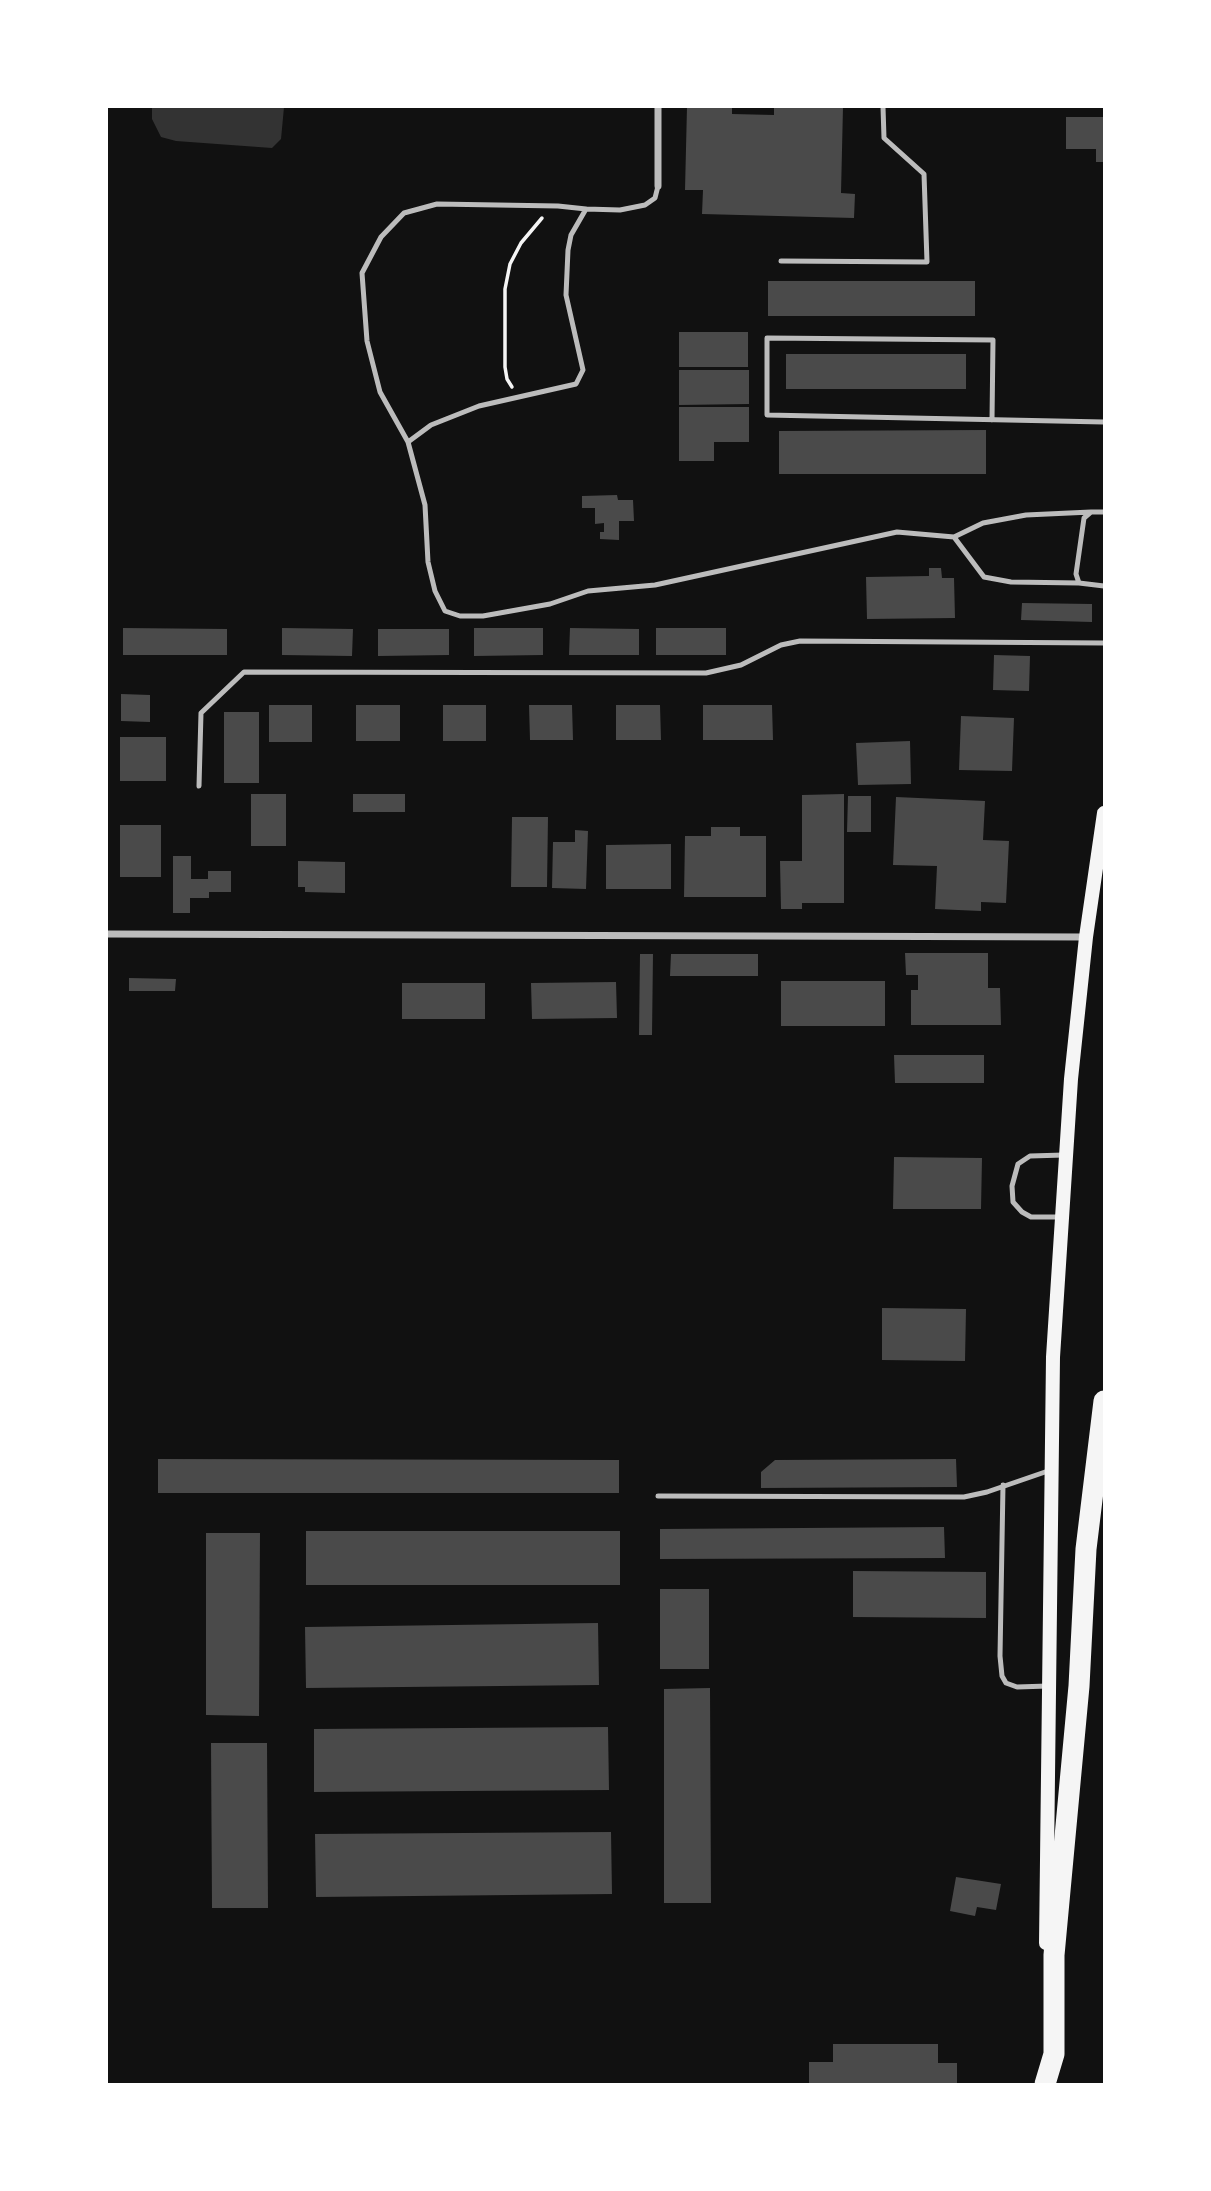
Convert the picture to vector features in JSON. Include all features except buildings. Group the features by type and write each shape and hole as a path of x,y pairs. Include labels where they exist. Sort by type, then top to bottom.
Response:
{"highway":[{"path":"1045,2084 1054,2054 1054,1955 1079,1686 1086,1549 1104,1401"}],"main road":[{"path":"1045,2084 1053,1357 1071,1079 1086,937 1104,813"}],"street":[{"path":"657,107 658,186"},
{"path":"107,934 1086,937"}],"lane":[{"path":"781,261 927,262 924,174 884,138 883,107"},
{"path":"658,186 655,198 645,205 620,210 437,204 404,213 381,237 362,273 367,341 380,392 408,442 425,505 428,562 435,591 444,611 460,616 483,617 588,591 655,585 897,531 954,537 983,523 1027,514 1104,512"},
{"path":"408,442 431,425 480,406 576,384 583,370 566,295 568,250 571,235 586,209"},
{"path":"992,419 993,340 766,338 767,415 1104,422"},
{"path":"1079,583 1076,573 1084,518 1091,512"},
{"path":"954,537 984,577 1011,582 1104,586"},
{"path":"200,786 201,713 244,672 705,673 741,665 781,645 800,641 1104,643"},
{"path":"1063,1217 1031,1217 1022,1212 1013,1202 1012,1186 1018,1164 1030,1156 1067,1155"},
{"path":"658,1496 964,1497 1051,1469"},
{"path":"1003,1485 1000,1656 1002,1676 1006,1683 1017,1687 1048,1686"}],"path":[{"path":"520,396 509,384 505,368 504,326 510,264 521,243 538,221 558,206"}],"shaded area":[{"path":"152,107 284,107 281,139 272,148 176,141 161,137 152,119"}]}
